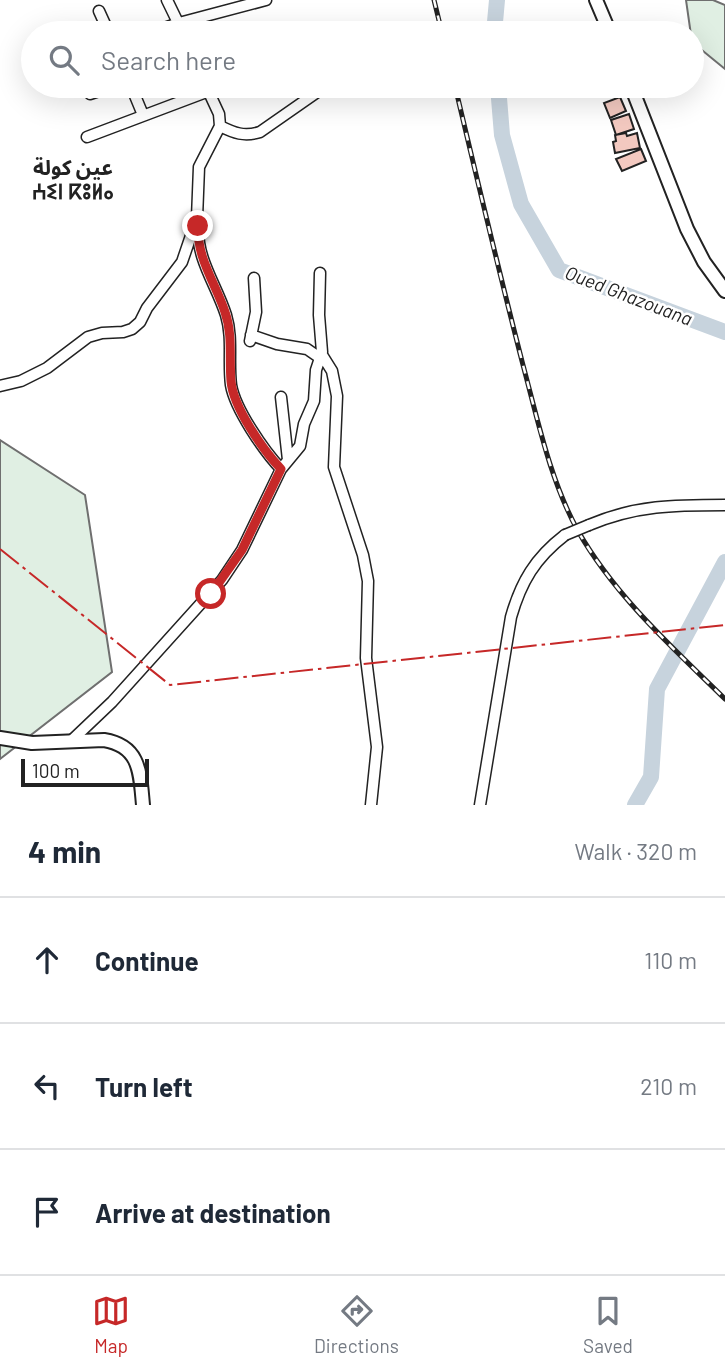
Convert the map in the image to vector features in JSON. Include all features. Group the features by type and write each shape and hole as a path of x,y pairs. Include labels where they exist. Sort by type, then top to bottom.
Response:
{"main road":[{"path":"596,0 605,21"},
{"path":"636,98 688,229 704,262 725,291"},
{"path":"0,738 32,743 104,740 124,746 132,755 139,771 143,805"}],"street":[{"path":"167,0 177,21"},
{"path":"186,21 266,0"},
{"path":"99,11 103,21"},
{"path":"136,98 144,115"},
{"path":"87,137 184,98"},
{"path":"212,98 219,114 220,126 200,167 197,219 200,253 228,320 231,383 235,399 281,469"},
{"path":"220,126 238,134 260,132 309,98"},
{"path":"0,386 20,381 47,368 88,337 123,332 136,326 182,262 197,219"},
{"path":"71,741 112,702 222,580 242,550 281,469 301,443 304,424 315,396 316,370 321,356 320,273"},
{"path":"254,278 256,301 250,338 307,349 321,356 330,366 337,396 334,467 363,555 368,581 365,646 377,747 371,805"},
{"path":"281,397 288,460"},
{"path":"480,805 511,617 519,591 546,551 565,535 632,510 725,505"}],"green space":[{"path":"686,0 713,0 725,5 725,69 704,52 704,21 689,21"},
{"path":"0,440 85,495 112,672 0,759"}],"building":[{"path":"620,98 626,111 610,118 604,103"},
{"path":"629,114 634,129 616,135 611,120"},
{"path":"626,133 627,136 637,133 640,148 615,153 615,135"},
{"path":"641,149 646,161 622,171 616,159"}],"waterway":[{"name":"Oued Ghazouana","path":"495,21 497,0"},
{"name":"Oued Ghazouana","path":"499,98 502,135 521,204 559,270 725,332"},
{"name":"Oued Ghazouana","path":"635,805 651,777 657,689 725,562"}],"railway":[{"path":"434,0 439,21"},
{"path":"458,98 540,429 568,512 609,578 665,641 725,699"}],"power":[{"path":"0,549 170,685 725,625"}],"district":[{"name":"عين كولة ⵄⵉⵏ ⴽⵓⵍⴰ","path":"73,178"}],"route":[{"path":"198,226 200,253 228,320 232,391 238,406 281,469 242,550 211,594"}]}
